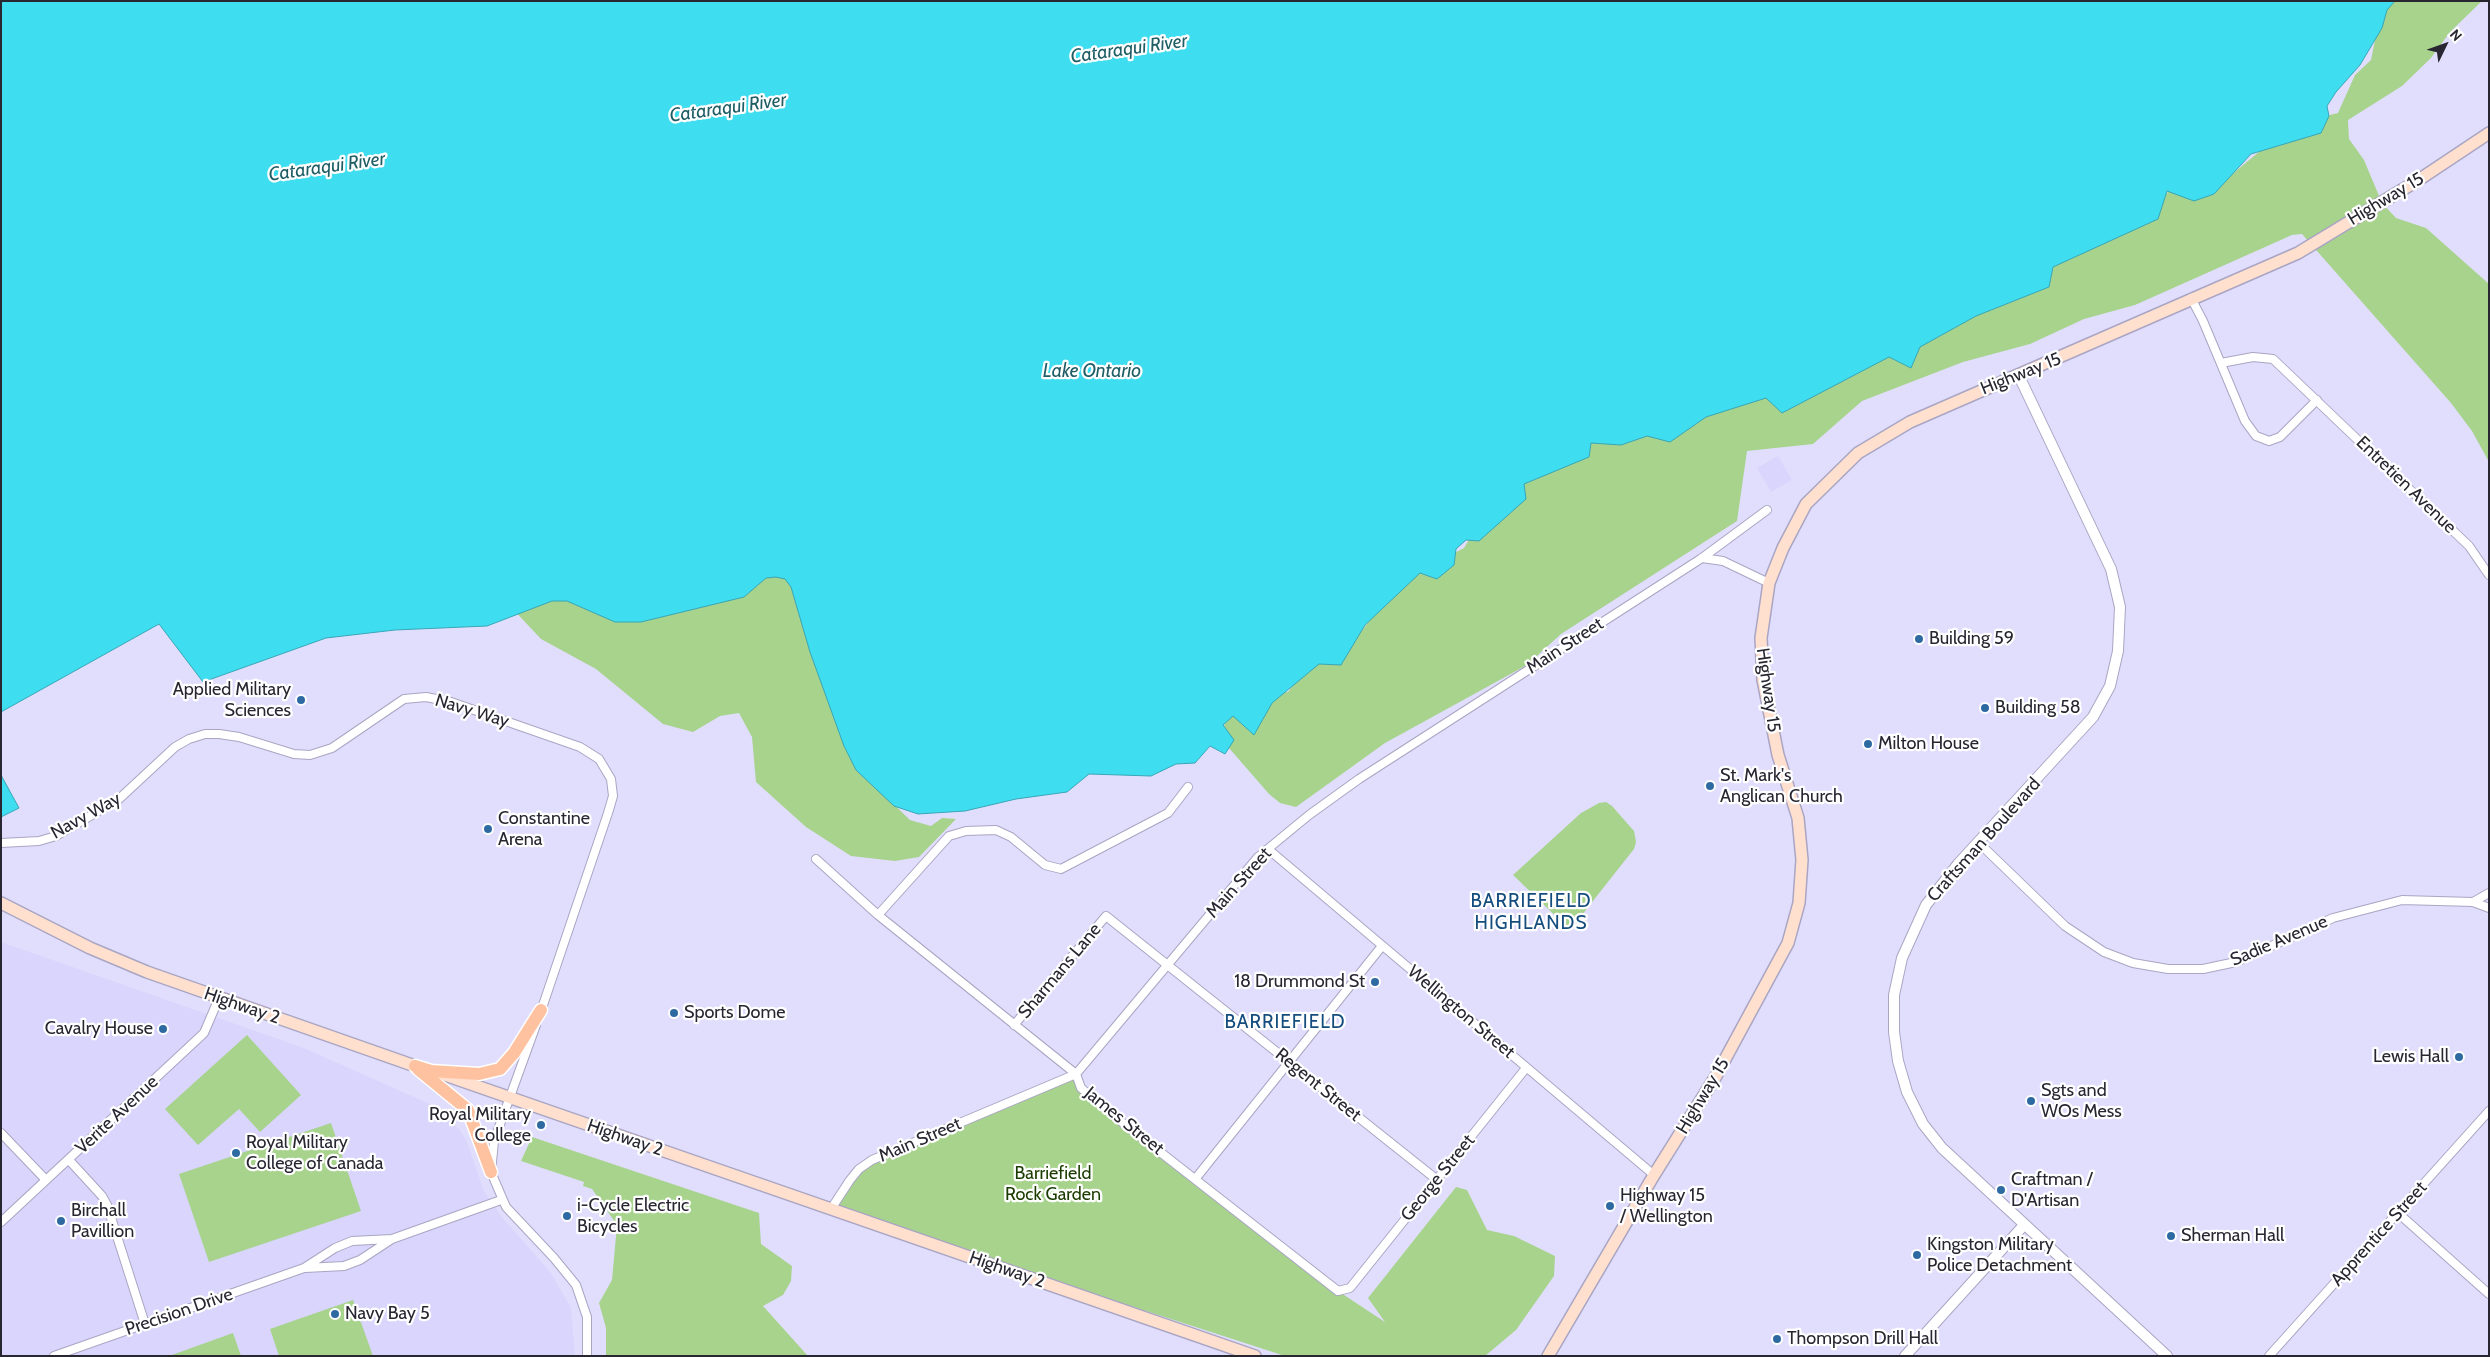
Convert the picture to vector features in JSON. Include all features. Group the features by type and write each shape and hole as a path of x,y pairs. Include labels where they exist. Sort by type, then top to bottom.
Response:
{"main road":[{"name":"Highway 15","path":"1548,1356 1654,1175 1716,1076 1788,943 1799,903 1802,860 1798,818 1778,755 1763,680 1761,638 1769,583 1783,548 1806,504 1858,453 1937,409 2072,353 2191,298 2298,252 2420,179 2489,134"},
{"name":"Highway 2","path":"1,903 90,948 147,972 1255,1356"},
{"path":"431,1071 480,1074 500,1069 514,1053 541,1010"},
{"path":"415,1066 468,1110 491,1172"}],"street":[{"path":"2191,298 2245,421 2256,436 2269,441 2280,437 2317,400"},
{"name":"Entretien Avenue","path":"2221,363 2253,357 2273,359 2469,546 2489,576"},
{"name":"Craftsman Boulevard","path":"2018,374 2111,569 2120,607 2118,651 2110,686 2093,716 1940,885 1913,928 1902,958 1894,995 1894,1032 1898,1061 1908,1092 1923,1124 1956,1163 2167,1356"},
{"name":"Main Street","path":"831,1209 850,1180 872,1160 1076,1074 1258,857 1309,815 1359,779 1702,558 1768,510"},
{"path":"1702,558 1723,561 1769,583"},
{"name":"Navy Way","path":"1,842 39,840 56,836 119,799 175,747 189,739 205,734 219,734 239,737 294,754 310,755 332,748 404,699 426,697 451,702 586,750 599,759 611,778 613,796 511,1098 494,1141 491,1154 491,1172"},
{"path":"878,915 950,836 966,831 996,830 1011,837 1045,865 1061,869 1168,813 1188,787"},
{"name":"Sadie Avenue","path":"1978,842 2065,926 2104,952 2133,963 2168,969 2203,969 2236,962 2333,918 2402,900 2473,902"},
{"name":"Wellington Street","path":"1268,849 1654,1175"},
{"name":"James Street","path":"816,859 878,915 1076,1074 1081,1088 1333,1288 1338,1291 1350,1288"},
{"path":"2473,902 2489,893"},
{"path":"2473,902 2489,908"},
{"name":"Regent Street","path":"1106,916 1436,1179"},
{"name":"Sharmans Lane","path":"1014,1026 1106,916"},
{"path":"1196,1178 1382,946"},
{"name":"Verite Avenue","path":"1,1222 204,1032 219,998"},
{"name":"George Street","path":"1350,1288 1526,1068"},
{"name":"Apprentice Street","path":"2269,1356 2489,1111"},
{"path":"1,1133 46,1180"},
{"path":"69,1160 102,1196 107,1205 145,1324"},
{"path":"491,1172 501,1200 512,1216 554,1258 576,1285 587,1317 587,1356"},
{"name":"Precision Drive","path":"304,1268 344,1266 360,1260 392,1239 501,1200"},
{"path":"2398,1213 2489,1294"},
{"path":"1905,1356 2024,1225"},
{"name":"Precision Drive","path":"54,1356 304,1268 335,1248 352,1242 392,1239"}],"shaded area":[{"path":"1778,456 1792,480 1771,492 1757,468"},
{"name":"Royal Military College of Canada","path":"1,942 304,1048 430,1104 460,1130 467,1142 484,1191 501,1216 551,1273 571,1308 575,1356 1,1356"}],"green space":[{"path":"2387,1 2482,1 2450,32 2431,58 2402,86 2348,120 2349,139 2364,160 2382,203 2396,218 2426,228 2489,284 2489,462 2472,431 2451,403 2302,234 2292,235 2135,305 2084,319 2030,344 1963,362 1862,401 1813,444 1747,451 1737,521 1561,634 1527,665 1385,743 1296,807 1280,803 1269,794 1222,740 1229,697 1288,692 1322,645 1363,629 1379,608 1394,579 1437,562 1464,548 1479,523 1530,459 2137,213 2179,185 2225,180 2277,137 2318,118 2338,113 2355,75 2371,60 2378,25"},
{"path":"767,566 798,572 873,784 910,820 931,826 942,818 956,819 919,857 895,861 851,856 806,827 756,782 752,737 739,713 720,716 693,732 663,724 596,669 541,639 510,606"},
{"path":"1606,802 1612,806 1634,831 1636,842 1634,849 1570,930 1513,875 1581,813 1599,803"},
{"path":"247,1035 301,1095 260,1132 239,1109 198,1145 165,1109"},
{"name":"Barriefield Rock Garden","path":"1076,1074 1081,1088 1338,1291 1385,1322 1368,1298 1456,1187 1467,1190 1487,1230 1514,1236 1555,1256 1554,1276 1516,1330 1485,1356 1285,1356 831,1209 859,1169"},
{"path":"331,1123 361,1211 209,1262 179,1174"},
{"path":"532,1137 759,1213 761,1244 792,1266 791,1281 783,1295 763,1306 808,1356 606,1356 606,1328 599,1303 612,1280 617,1225 592,1189 583,1186 584,1182 521,1161"},
{"name":"Navy Bay 5","path":"353,1300 373,1356 279,1356 270,1329"},
{"path":"233,1333 241,1356 169,1356"}],"water":[{"name":"Lake Ontario","path":"1,1 2395,1 2387,10 2382,28 2360,65 2336,92 2327,106 2329,116 2321,133 2251,154 2214,194 2194,201 2167,191 2158,219 2053,267 2049,287 1976,316 1920,347 1911,368 1889,357 1782,413 1766,398 1706,417 1670,442 1647,436 1621,445 1591,443 1589,457 1524,484 1526,499 1479,541 1466,540 1456,549 1454,565 1437,579 1420,573 1365,625 1341,665 1319,664 1272,703 1254,735 1233,716 1223,725 1234,740 1225,754 1210,746 1195,763 1176,764 1151,776 1089,774 1067,792 1016,799 965,811 918,814 894,806 856,770 844,746 810,652 791,587 785,579 776,577 766,578 744,597 641,622 615,622 567,601 552,601 487,626 395,630 326,638 203,682 159,624 1,712"},
{"path":"1,775 19,808 1,817"}],"place":[{"name":"Building 59","path":"1919,639"},
{"name":"Applied Military Sciences","path":"301,700"},
{"name":"Building 58","path":"1985,708"},
{"name":"Milton House","path":"1868,744"},
{"name":"St. Mark's Anglican Church","path":"1710,786"},
{"name":"Constantine Arena","path":"488,829"},
{"name":"18 Drummond St","path":"1375,982"},
{"name":"Sports Dome","path":"674,1013"},
{"name":"Cavalry House","path":"163,1029"},
{"name":"Lewis Hall","path":"2459,1057"},
{"name":"Sgts and WOs Mess","path":"2031,1101"},
{"name":"Royal Military College","path":"541,1125"},
{"name":"Royal Military College of Canada","path":"236,1153"},
{"name":"Craftman / D'Artisan","path":"2001,1190"},
{"name":"Highway 15 / Wellington","path":"1610,1206"},
{"name":"i-Cycle Electric Bicycles","path":"567,1216"},
{"name":"Birchall Pavillion","path":"61,1221"},
{"name":"Sherman Hall","path":"2171,1236"},
{"name":"Kingston Military Police Detachment","path":"1917,1255"},
{"name":"Navy Bay 5","path":"335,1314"},
{"name":"Thompson Drill Hall","path":"1777,1339"}],"district":[{"name":"BARRIEFIELD HIGHLANDS","path":"1531,912"},
{"name":"BARRIEFIELD","path":"1285,1022"}],"water label":[{"name":"Cataraqui River","path":"1129,49"},
{"name":"Cataraqui River","path":"728,108"},
{"name":"Cataraqui River","path":"327,167"}]}
